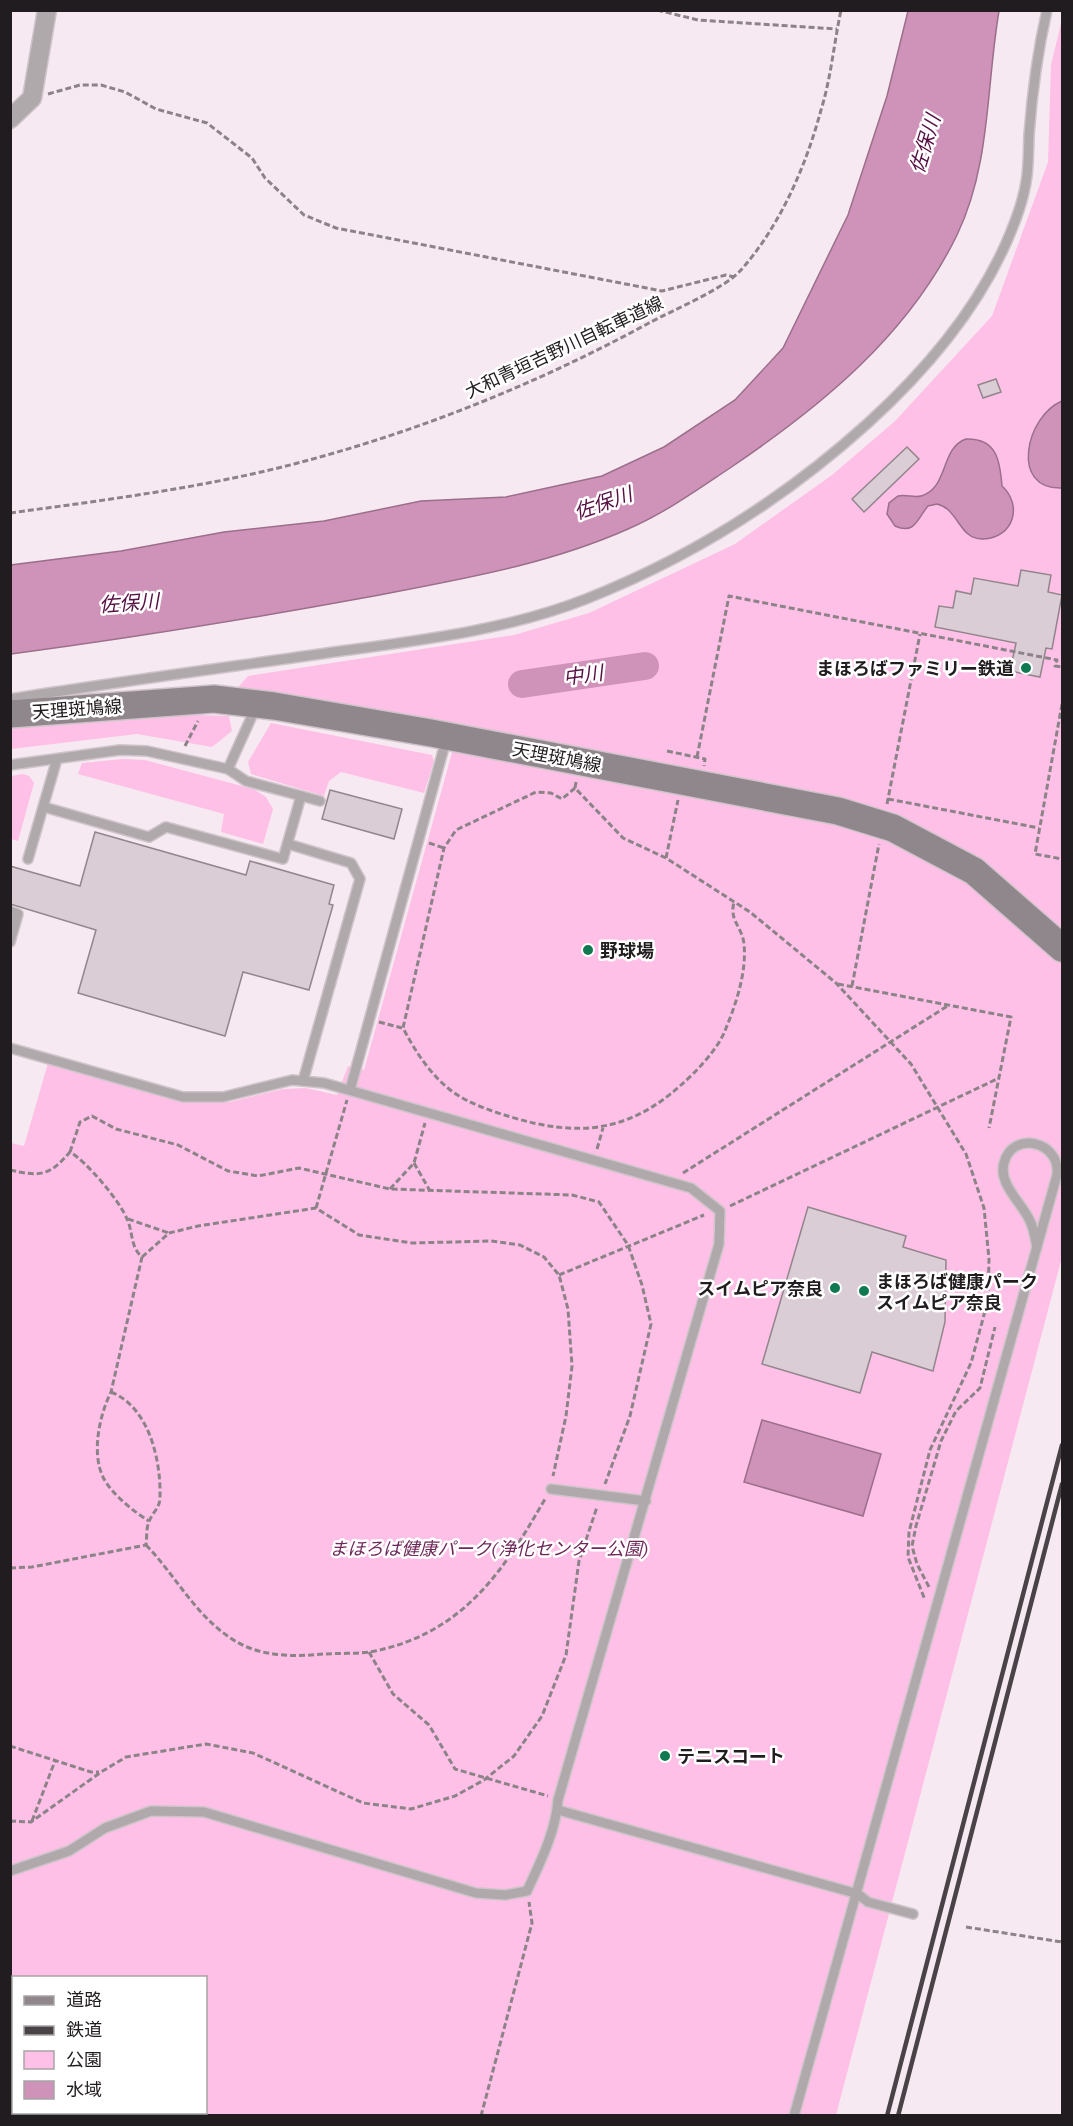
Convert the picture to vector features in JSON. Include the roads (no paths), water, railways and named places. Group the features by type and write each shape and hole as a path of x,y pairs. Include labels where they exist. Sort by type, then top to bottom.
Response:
{"main road":[{"name":"天理斑鳩線","path":"10,714 214,699 257,704 447,736 838,811 893,828 974,871 1062,948"}],"street":[{"path":"10,119 32,98 46,10"}],"lane":[{"path":"10,699 425,639 506,623 584,600 648,571 732,526 782,495 832,456 881,411 908,384 981,296 1019,211 1030,167 1029,136 1047,10"},
{"path":"228,770 257,704"},
{"path":"350,1090 447,736"},
{"path":"10,765 120,750 147,751 228,770 246,781 320,801"},
{"path":"28,859 57,759"},
{"path":"44,807 148,837 166,827 283,859 301,796"},
{"path":"288,844 351,863 360,879 303,1081"},
{"path":"10,911 18,914 10,942"},
{"path":"10,1048 183,1097 223,1097 292,1080 350,1090 691,1188 720,1211 719,1244 558,1805 541,1861 527,1891 505,1895 476,1893 204,1812 151,1811 105,1828 69,1851 10,1872"},
{"path":"794,2115 858,1894 1037,1248 1058,1170 1056,1161 1047,1149 1029,1143 1012,1149 1004,1161 1003,1169 1007,1185 1031,1222 1037,1248"},
{"path":"551,1489 646,1501"},
{"path":"558,1805 858,1894 868,1902 913,1914"}],"water":[{"name":"佐保川","path":"908,11 999,11 982,153 968,208 957,235 937,272 914,305 887,337 828,394 764,445 680,501 642,523 597,542 535,562 374,596 238,620 11,654 11,565 121,551 224,532 324,521 421,501 506,497 602,476 664,447 735,400 783,348 848,215 887,96"},
{"path":"1062,401 1062,488 1045,485 1035,477 1029,465 1029,451 1032,436 1039,421 1049,409"},
{"path":"966,439 984,442 995,453 1002,486 1012,502 1012,519 1008,527 994,537 975,538 964,530 950,512 937,504 928,506 911,527 895,526 887,514 889,503 898,496 921,496 930,492 941,477 952,451"},
{"path":"762,1420 881,1454 863,1516 744,1482"}],"waterway":[{"name":"中川","path":"522,684 645,666"}],"railway":[{"path":"887,2116 1062,1445"},
{"path":"898,2116 1062,1484"}],"place":[{"name":"まほろばファミリー鉄道","path":"1026,668"},
{"name":"野球場","path":"588,950"},
{"name":"スイムピア奈良","path":"835,1288"},
{"name":"まほろば健康パーク スイムピア奈良","path":"864,1291"},
{"name":"テニスコート","path":"665,1756"}],"park label":[{"name":"まほろば健康パーク(浄化センター公園)","path":"489,1548"}]}
